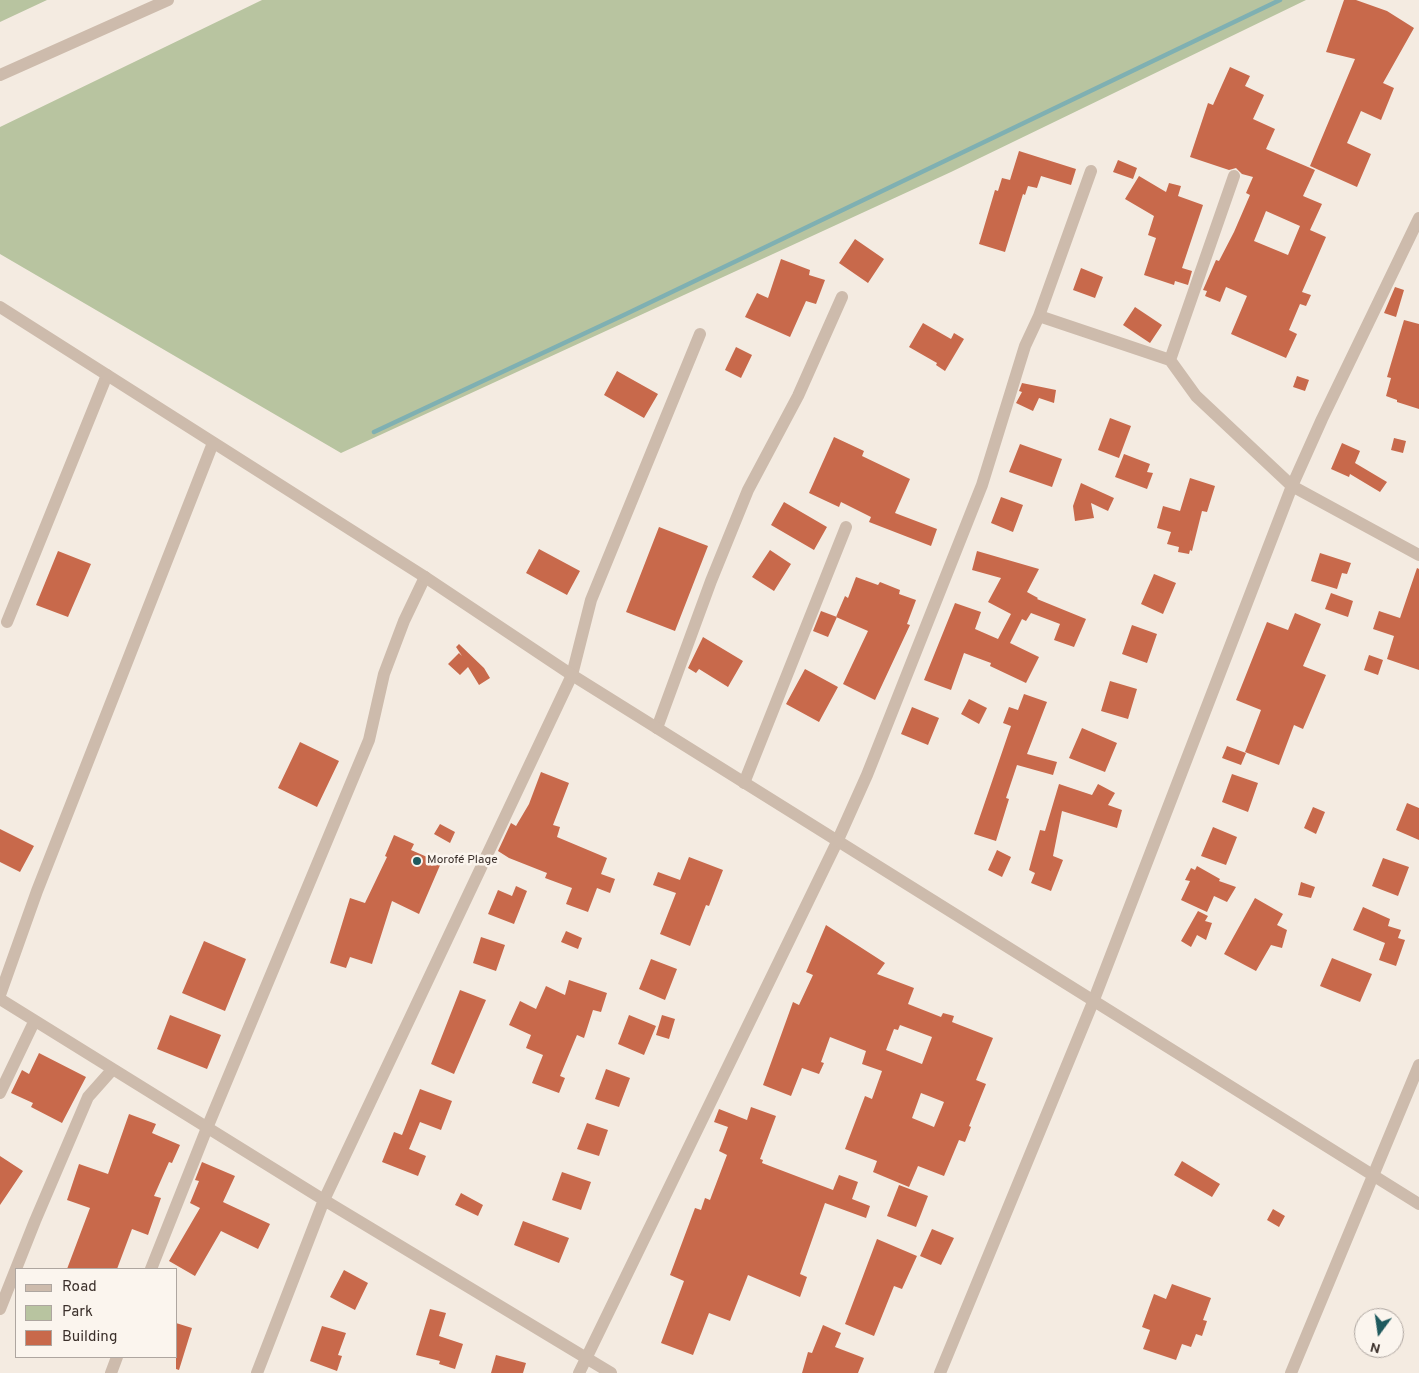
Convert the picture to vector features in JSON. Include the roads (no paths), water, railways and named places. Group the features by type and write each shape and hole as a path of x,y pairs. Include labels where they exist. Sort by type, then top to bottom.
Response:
{"street":[{"path":"0,75 168,0"},
{"path":"580,1373 585,1357 837,842 867,775 982,485 1025,346 1039,316 1091,171"},
{"path":"1170,360 1234,176"},
{"path":"940,1373 1093,1002 1292,486 1419,218"},
{"path":"657,728 711,581 748,490 798,396 842,297"},
{"path":"0,306 425,577 572,675 1419,1204"},
{"path":"1039,316 1170,360 1196,396 1292,486 1419,555"},
{"path":"257,1373 324,1200 572,675 591,600 700,334"},
{"path":"7,622 107,376"},
{"path":"0,995 37,891 213,442"},
{"path":"744,783 846,527"},
{"path":"151,1268 207,1128 369,740 384,674 404,621 425,577"},
{"path":"0,999 34,1022 324,1200 612,1373"},
{"path":"0,1093 34,1022"},
{"path":"1291,1373 1419,1064"},
{"path":"16,1268 88,1098 112,1070"},
{"path":"0,1309 15,1271"},
{"path":"111,1373 117,1358"}],"waterway":[{"path":"374,432 626,314 1280,0"}],"place":[{"name":"Morofé Plage","path":"417,861"}]}
